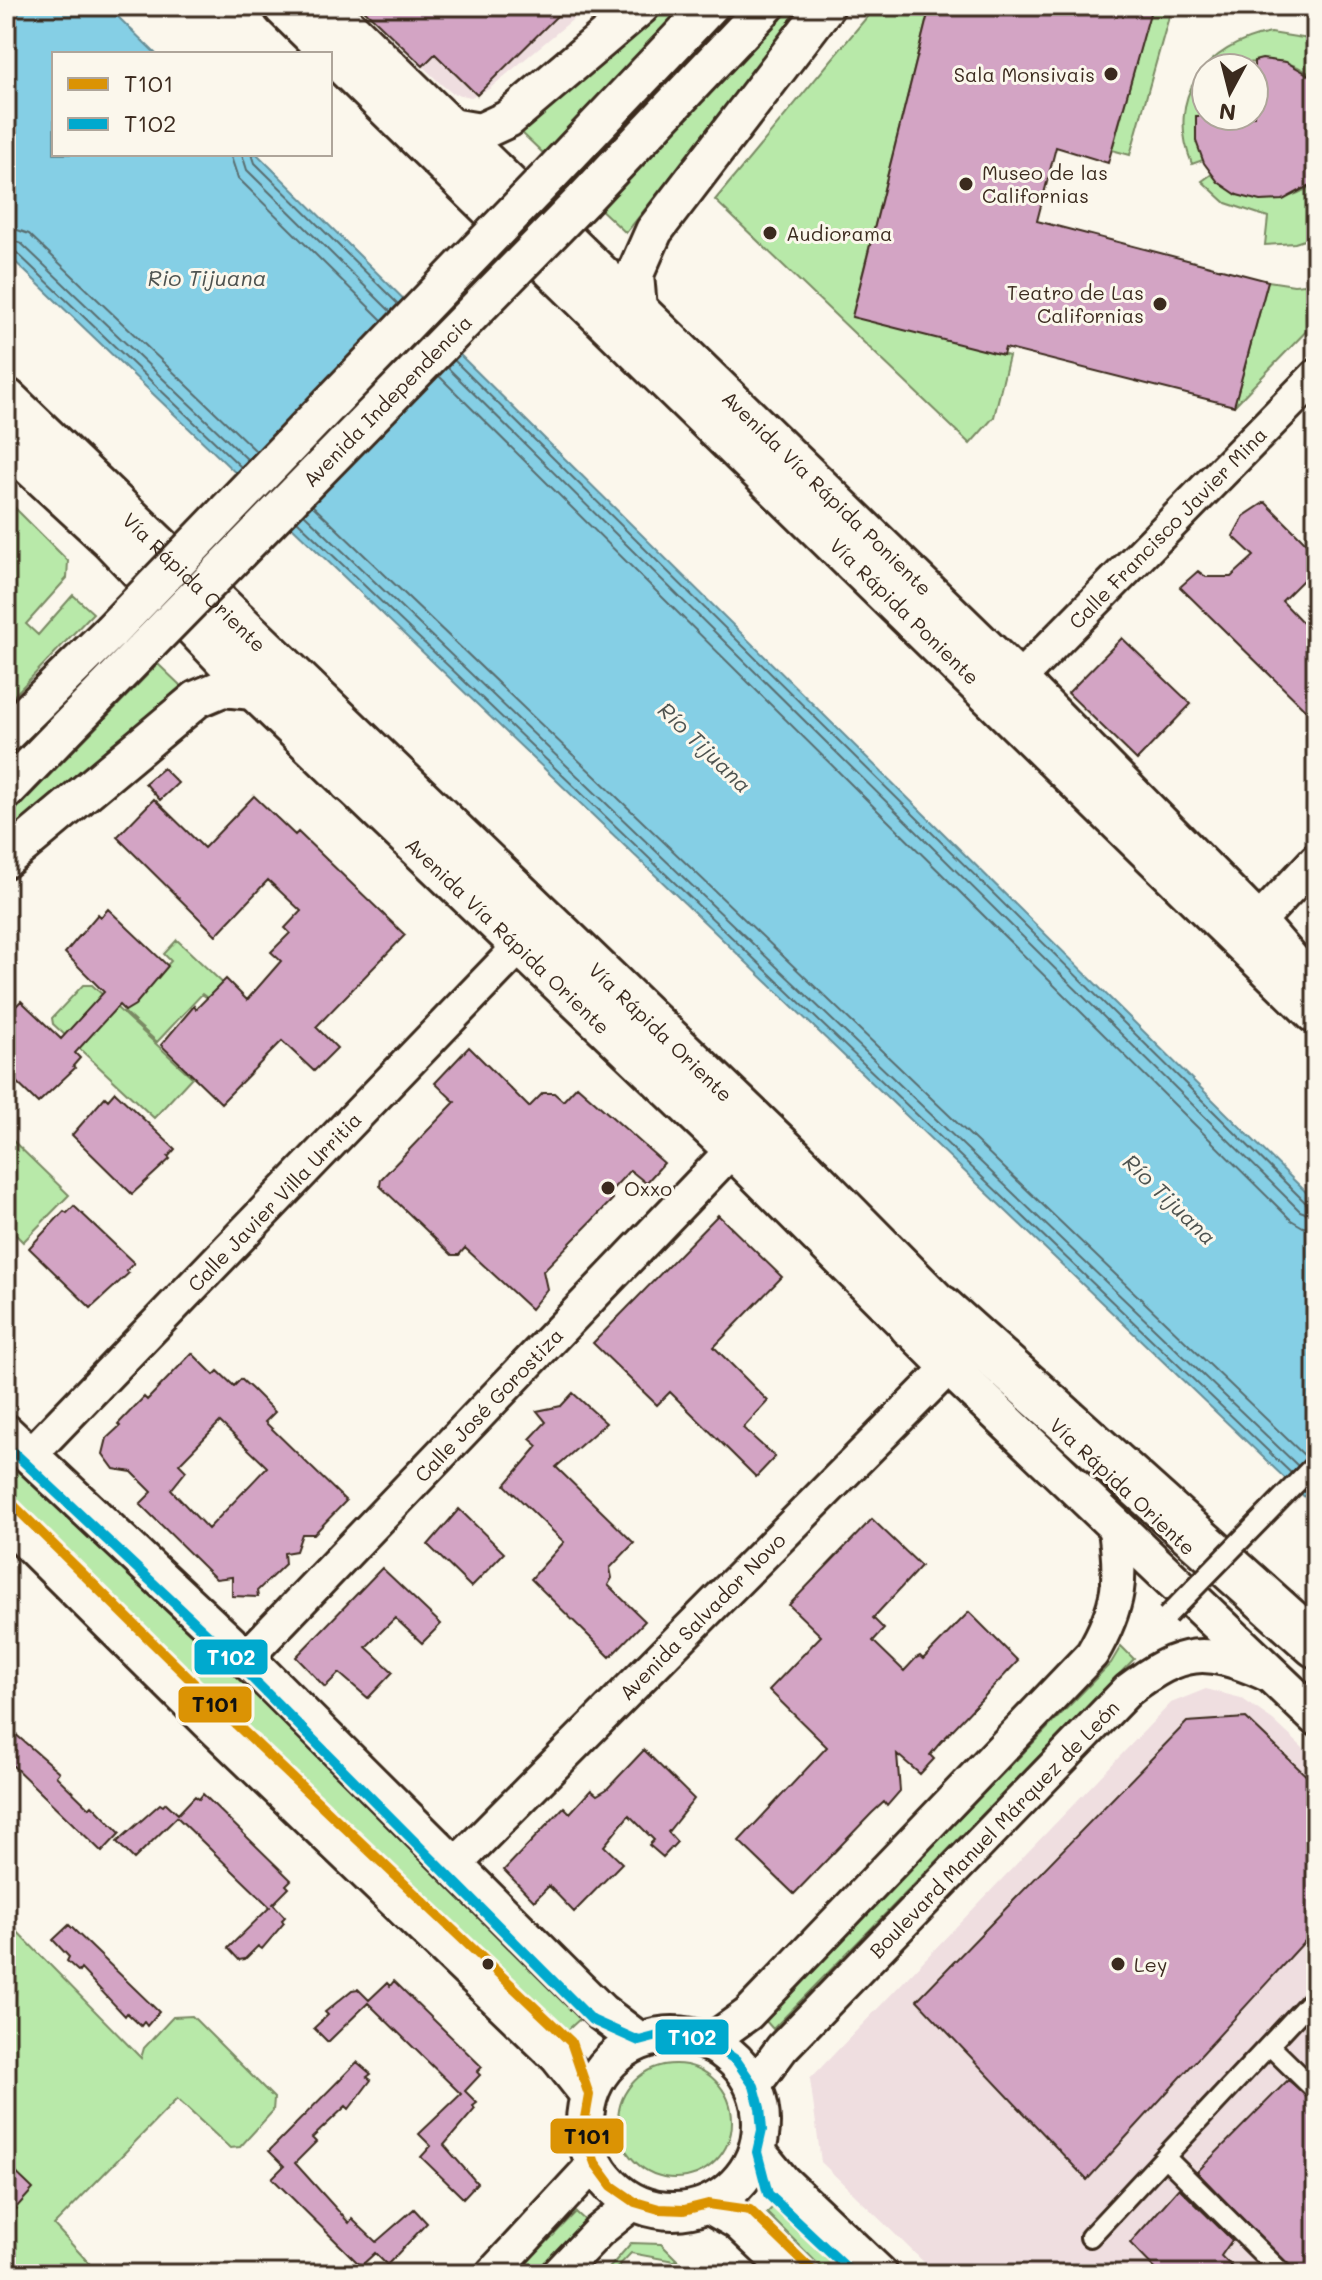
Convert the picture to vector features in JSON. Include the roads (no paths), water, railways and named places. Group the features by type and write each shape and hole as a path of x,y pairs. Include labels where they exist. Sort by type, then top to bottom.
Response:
{"highway":[{"name":"Vía Rápida Poniente","path":"285,6 878,580 1316,1012"},
{"name":"Vía Rápida Oriente","path":"6,400 793,1159 926,1317 1034,1404 1316,1664"},
{"path":"753,420 878,580"},
{"path":"350,781 510,888"},
{"path":"926,1317 1316,1645"}],"main road":[{"name":"Avenida Vía Rápida Poniente","path":"327,6 1019,679 1258,922 1316,989"},
{"path":"451,127 480,132 508,119 641,6"},
{"name":"Avenida Independencia","path":"6,734 111,631 710,6"},
{"name":"Avenida Independencia","path":"6,791 583,200 766,6"},
{"path":"638,309 635,274 654,231 826,6"},
{"name":"Avenida Vía Rápida Oriente","path":"6,445 109,540 253,691 732,1150 926,1317 949,1367 1011,1425"},
{"path":"6,859 197,699 223,688 253,691"},
{"name":"Vía Rápida Oriente","path":"1011,1425 1316,1717"},
{"path":"18,1444 245,1659 601,2012 639,2041"},
{"path":"6,1520 221,1733 558,2056 589,2095"},
{"path":"662,2035 686,2035 709,2042 736,2060 754,2086 762,2130 757,2152 746,2174 729,2191 708,2204 684,2210 659,2209 635,2202 612,2186 595,2163 585,2118 589,2095 600,2072 617,2054 639,2041 662,2035"},
{"path":"757,2152 782,2182 879,2274"},
{"path":"708,2204 738,2221 794,2274"}],"street":[{"name":"Calle Francisco Javier Mina","path":"1019,679 1316,376"},
{"path":"1258,922 1316,860"},
{"name":"Calle Javier Villa Urritia","path":"18,1444 520,946"},
{"name":"Calle José Gorostiza","path":"245,1659 732,1150"},
{"name":"Avenida Salvador Novo","path":"454,1866 949,1367"},
{"path":"1167,1616 1316,1463"},
{"path":"709,2042 748,2014 1092,1654 1110,1624 1119,1594 1121,1564 1114,1524"},
{"name":"Boulevard Manuel Márquez de León","path":"754,2086 782,2048 1128,1690 1158,1667 1188,1657 1227,1657 1273,1677"},
{"path":"1090,2237 1316,1995"},
{"path":"1270,2046 1316,2091"},
{"path":"1166,2158 1283,2274"},
{"path":"492,2274 595,2163"},
{"path":"558,2274 599,2231 635,2202"}],"water":[{"name":"Rio Tijuana","path":"6,6 107,6 154,52 52,52 52,156 259,156 1316,1202 1316,1508 6,253"}],"place":[{"name":"Sala Monsivais","path":"1111,74"},
{"name":"Museo de las Californias","path":"966,184"},
{"name":"Audiorama","path":"770,233"},
{"name":"Teatro de Las Californias","path":"1160,304"},
{"name":"Oxxo","path":"608,1188"},
{"name":"Ley","path":"1118,1964"}],"water label":[{"name":"Río Tijuana","path":"705,747"},
{"name":"Río Tijuana","path":"1170,1199"}]}
